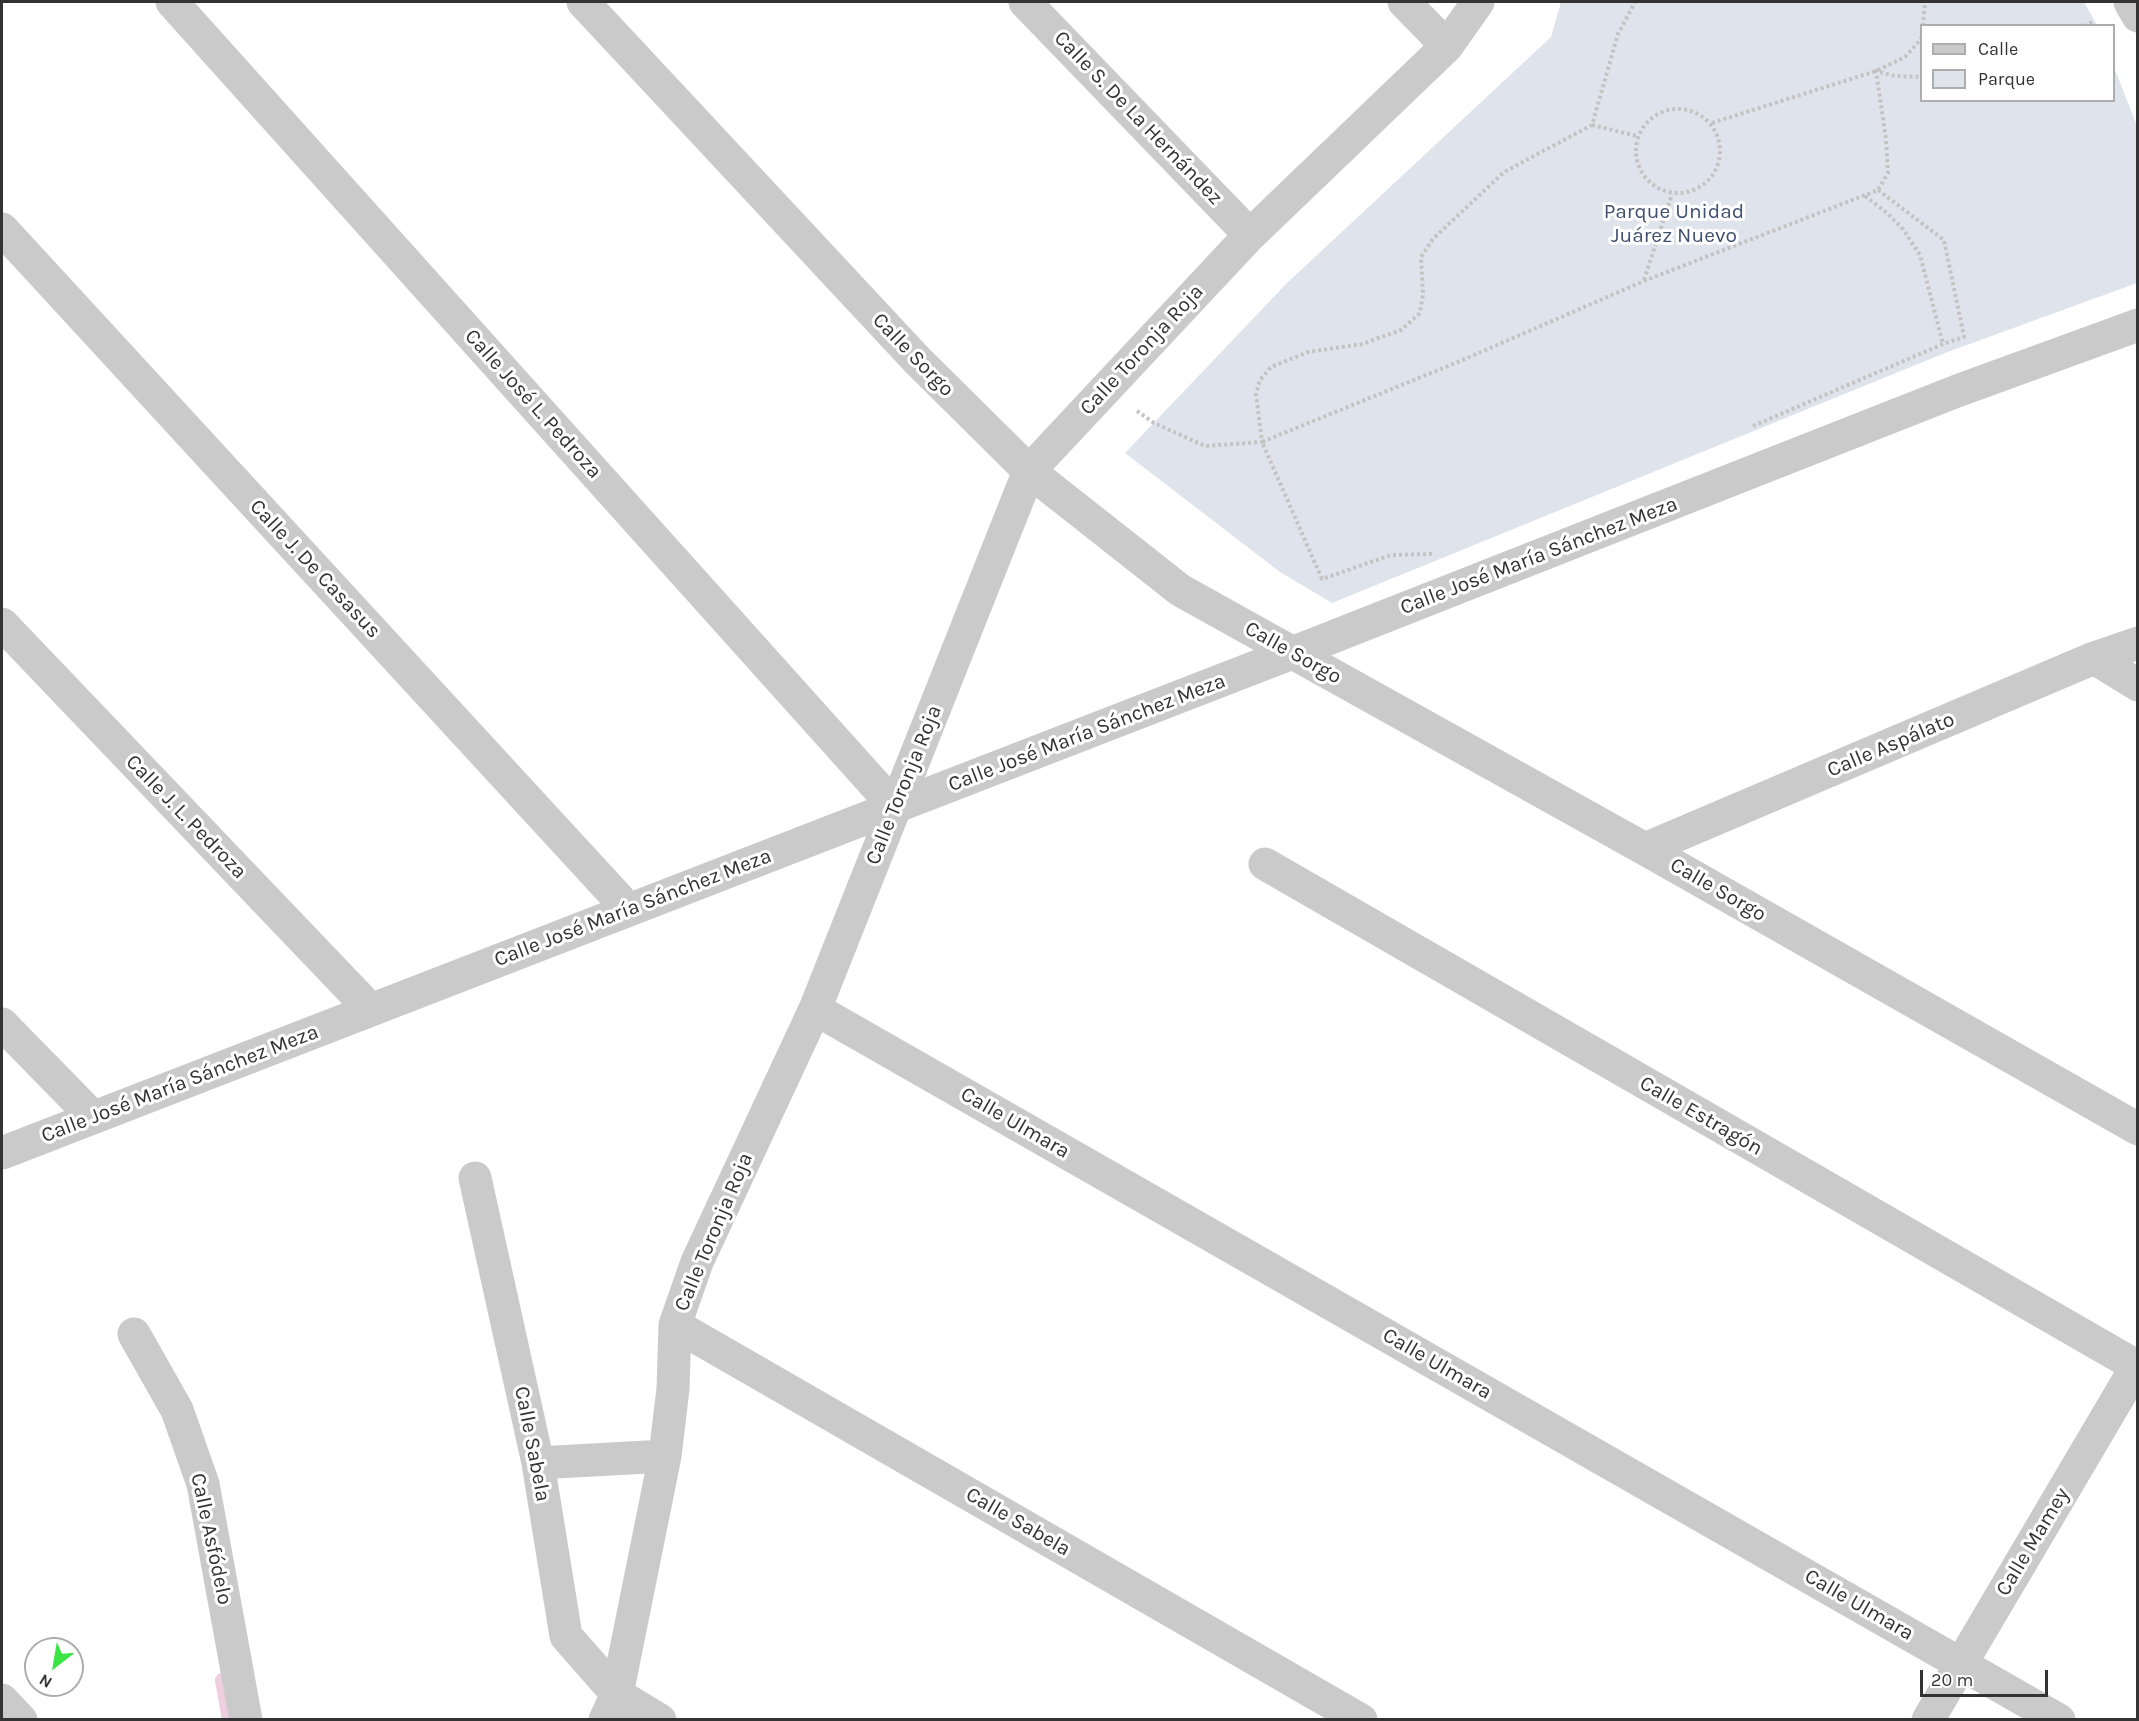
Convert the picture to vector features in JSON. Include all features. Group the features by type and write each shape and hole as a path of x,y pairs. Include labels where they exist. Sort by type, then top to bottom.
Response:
{"street":[{"name":"Calle José L. Pedroza","path":"172,2 895,807"},
{"name":"Calle Sorgo","path":"584,2 916,360 1029,471 1180,591 1645,849 2138,1129"},
{"name":"Calle S. De La Hernández","path":"1025,2 1250,235"},
{"path":"1404,2 1447,46"},
{"name":"Calle Toronja Roja","path":"611,1707 665,1456 673,1389 675,1325 697,1262 815,1009 1029,471 1250,235 1447,46 1478,2"},
{"path":"2130,2 2138,16"},
{"name":"Calle J. De Casasus","path":"2,229 630,910"},
{"name":"Calle José María Sánchez Meza","path":"2,1153 1292,653 1957,391 2138,325"},
{"name":"Calle J. L. Pedroza","path":"2,624 371,1010"},
{"name":"Calle Aspálato","path":"1645,849 2094,658 2138,643"},
{"path":"2094,658 2138,685"},
{"name":"Calle Estragón","path":"1265,864 2137,1366"},
{"name":"Calle Ulmara","path":"815,1009 2059,1719"},
{"path":"2,1024 93,1117"},
{"name":"Calle Sabela","path":"476,1178 538,1463 566,1636 611,1707"},
{"name":"Calle Sabela","path":"675,1325 1361,1719"},
{"name":"Calle Asfódelo","path":"134,1334 177,1410 203,1484 246,1719"},
{"name":"Calle Mamey","path":"1928,1719 2137,1366"},
{"path":"538,1463 665,1456"},
{"path":"2,1700 21,1719"},
{"path":"611,1707 660,1719"}],"path":[{"path":"1592,125 1618,34 1635,2"},
{"path":"1923,24 1925,2"},
{"path":"1712,123 1876,71 1905,57 1920,40"},
{"path":"1876,71 1895,76 1920,77"},
{"path":"1105,390 1154,423 1205,446 1262,442 1458,362 1644,281 1878,190 1888,173 1886,139 1876,71"},
{"path":"1670,108 1693,110 1712,123 1722,147 1716,172 1698,190 1672,194 1649,183 1636,162 1637,136 1650,117 1670,108"},
{"path":"1436,554 1390,555 1322,579 1262,442 1256,394 1260,380 1271,367 1308,352 1362,344 1401,330 1420,313 1423,294 1421,256 1434,239 1504,172 1592,125 1637,136"},
{"path":"1750,427 1964,337 1944,240 1878,190"},
{"path":"1644,281 1672,194"},
{"path":"1865,195 1903,229 1920,255 1943,344"}],"green space":[{"name":"Parque Unidad Juárez Nuevo","path":"1561,2 2084,2 2096,24 1920,24 1920,102 2115,102 2115,70 2137,126 2137,283 1945,353 1332,603 1280,572 1125,453 1287,283 1551,37"}],"waterway":[{"path":"222,1680 229,1720"}]}
